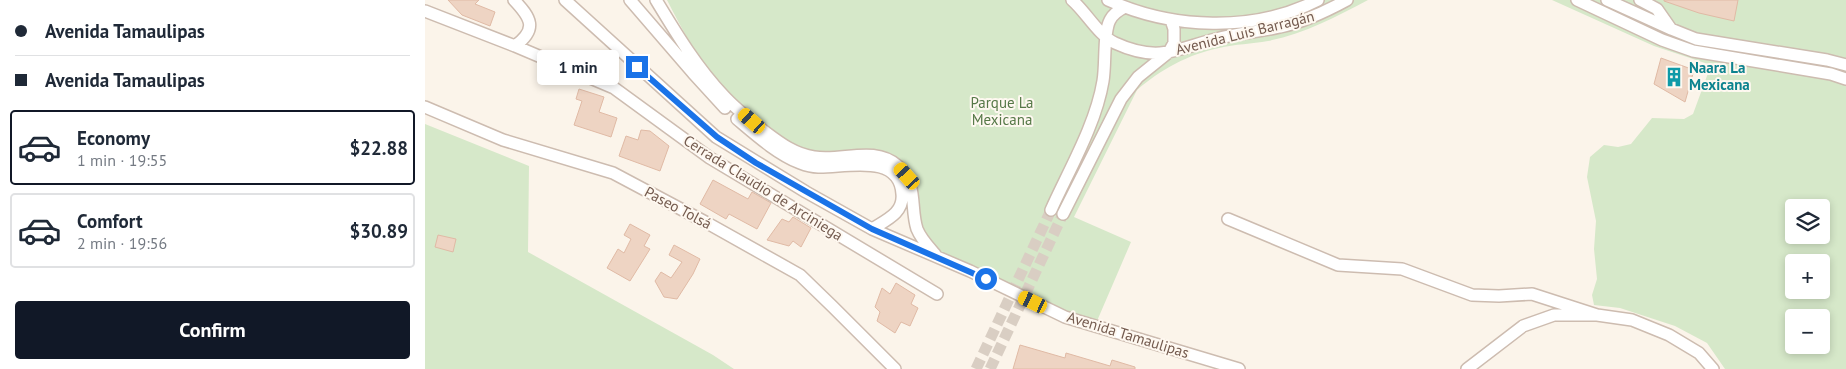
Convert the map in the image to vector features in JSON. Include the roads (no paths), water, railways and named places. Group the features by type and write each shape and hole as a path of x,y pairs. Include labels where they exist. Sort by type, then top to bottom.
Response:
{"street":[{"path":"514,0 527,15 531,26 524,40 515,46"},
{"name":"Avenida Tamaulipas","path":"565,0 717,137 806,192 872,229 938,257 1065,317 1239,369"},
{"path":"630,0 718,102 783,155 801,164 817,167 870,165 884,168 892,173 899,181 902,189 903,199 900,208 893,216 872,229"},
{"name":"Avenida Tamaulipas","path":"656,0 697,62 724,96 786,148 817,158 871,155 888,159 898,166 907,176 912,187 913,214 917,230 923,241 938,257"},
{"name":"Avenida Luis Barragán","path":"1072,0 1106,38 1113,43 1145,52 1169,52 1226,36 1296,23 1316,16 1347,0"},
{"name":"Avenida Luis Barragán","path":"1108,0 1125,7 1171,20 1208,23 1247,21 1278,15 1317,0"},
{"path":"1577,0 1662,40 1693,51 1831,74 1846,79"},
{"path":"1607,0 1696,39 1827,60 1846,65"},
{"path":"1641,0 1657,10 1671,29"},
{"path":"1051,210 1095,110 1103,80 1106,38 1110,20 1113,15 1125,7"},
{"name":"Cerrada Claudio de Arciniega","path":"425,11 515,46 613,88 710,158 937,294"},
{"name":"Avenida Luis Barragán","path":"1063,214 1121,99 1138,77 1169,52 1174,43 1175,36 1171,20"},
{"name":"Paseo Tolsá","path":"425,107 503,140 613,173 709,224 800,275 895,369"},
{"path":"1228,219 1338,266 1402,269 1472,295 1532,294 1597,314 1632,320 1669,335 1699,353 1713,369"},
{"path":"1467,369 1523,326 1554,315 1597,314"}],"tunnel":[{"path":"976,369 1051,210"},
{"path":"990,369 1063,214"}],"place":[{"name":"Naara La Mexicana","path":"1674,77"}],"park label":[{"name":"Parque La Mexicana","path":"1002,112"}]}
